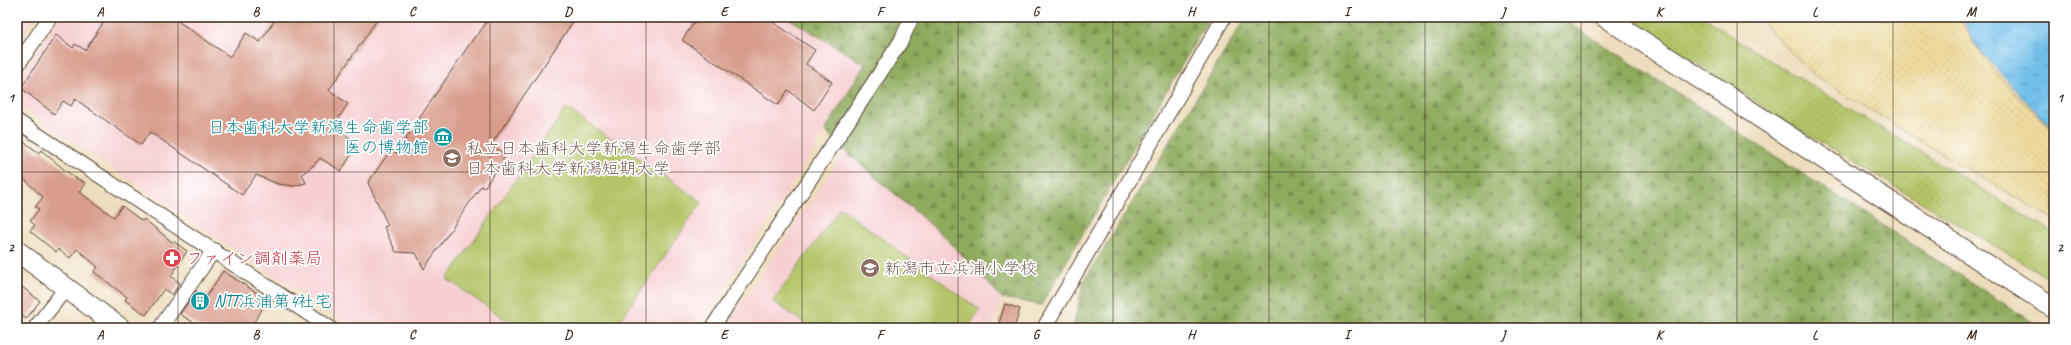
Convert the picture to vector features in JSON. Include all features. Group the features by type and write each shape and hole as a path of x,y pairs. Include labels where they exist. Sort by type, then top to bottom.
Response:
{"street":[{"path":"17,66 50,17"},
{"path":"712,328 901,41 912,17"},
{"path":"1044,328 1224,17"},
{"path":"1605,17 2054,308"},
{"path":"17,121 330,328"},
{"path":"160,328 214,250"},
{"path":"17,251 120,328"},
{"path":"35,328 66,288"}],"shaded area":[{"path":"17,17 34,17 17,42"},
{"name":"私立日本歯科大学新潟生命歯学部 日本歯科大学新潟短期大学","path":"59,17 786,17 865,64 792,186 697,328 353,328 17,105 17,82"},
{"name":"新潟市立浜浦小学校","path":"845,151 947,239 1002,298 991,328 725,328"}],"green space":[{"path":"786,17 1194,17 1207,22 1041,305 1002,298 947,239 845,151 825,131 865,64"},
{"path":"1246,17 1560,17 2031,321 2037,328 1073,328 1084,281"},
{"path":"1627,17 1704,17 1748,47 2054,233 2054,281 1777,116"},
{"path":"566,108 702,202 615,328 518,328 447,279"},
{"path":"840,208 980,310 967,328 811,328 773,301"}],"sand":[{"path":"1757,17 1880,17 1888,21 1890,17 1959,17 1978,49 1989,64 2014,92 2054,131 2054,220 1919,140 1810,72"}],"water":[{"path":"1962,17 2054,17 2054,129 2038,114 1977,47"}],"building":[{"path":"107,17 172,17 230,57 246,33 260,42 277,17 379,17 329,90 348,104 333,126 358,144 341,171 320,158 314,165 302,174 306,183 293,186 278,184 256,175 242,195 150,132 141,145 75,99 71,106 63,101 54,114 21,88 56,35 73,48 75,44 85,50"},
{"path":"490,17 576,17 491,145 506,155 484,188 481,186 424,269 416,253 396,252 384,227 388,225 368,183 391,149 396,153 475,36 477,36"},
{"path":"698,17 765,17 815,50 806,64 832,82 814,110 788,90 778,105 682,40"},
{"path":"17,137 39,153 41,150 72,176 85,183 79,192 114,217 122,206 142,221 144,219 172,242 173,241 187,251 171,276 180,283 172,295 164,289 146,315 125,300 127,297 94,272 98,267 77,249 70,258 58,249 56,252 30,231 35,225 30,221 39,209 35,207 43,197 17,172"},
{"path":"223,271 268,300 250,328 202,328 180,314 196,291 206,297"},
{"path":"17,283 40,301 26,319 17,312"},
{"path":"1005,304 1020,309 1014,328 999,323"}],"place":[{"name":"日本歯科大学新潟生命歯学部 医の博物館","path":"443,137"},
{"name":"私立日本歯科大学新潟生命歯学部 日本歯科大学新潟短期大学","path":"452,158"},
{"name":"ファイン調剤薬局","path":"172,258"},
{"name":"新潟市立浜浦小学校","path":"870,268"},
{"name":"NTT浜浦第4社宅","path":"200,301"}]}
